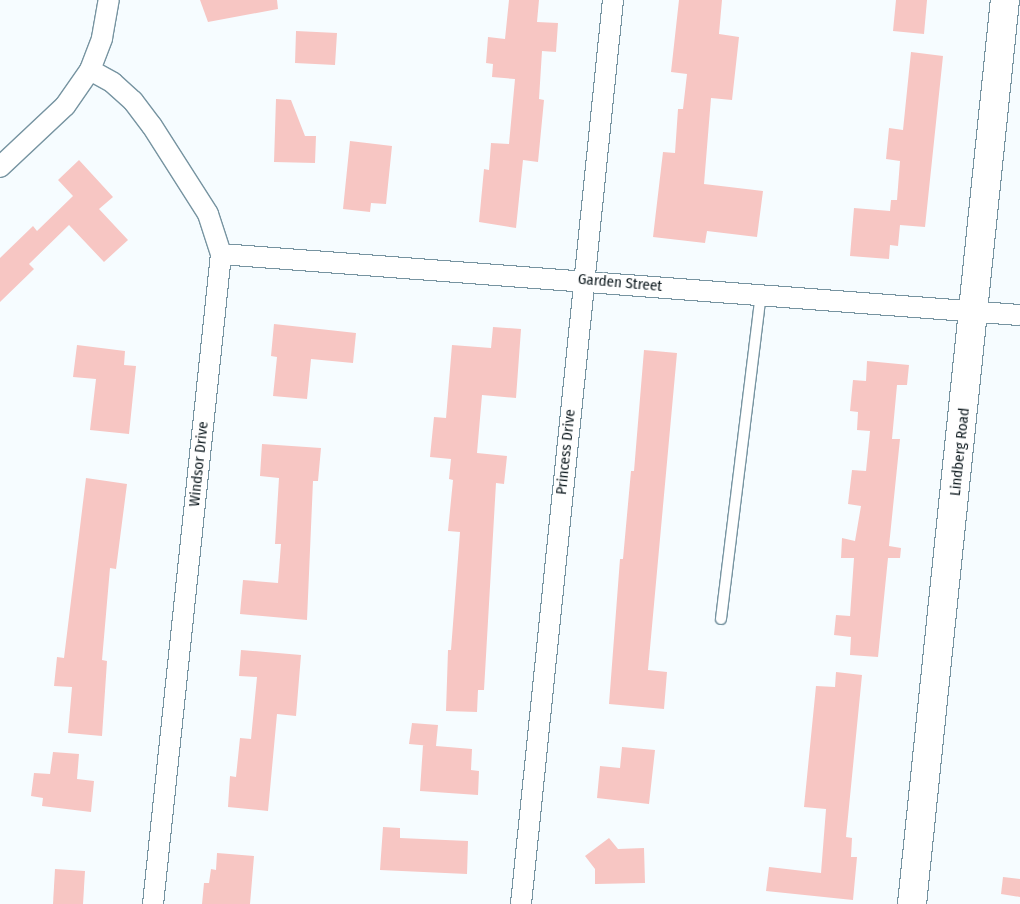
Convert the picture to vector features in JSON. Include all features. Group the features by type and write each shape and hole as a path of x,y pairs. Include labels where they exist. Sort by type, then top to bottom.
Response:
{"street":[{"path":"0,167 65,106 90,70 102,38 109,0"},
{"name":"Princess Drive","path":"521,904 613,0"},
{"name":"Lindberg Road","path":"912,904 1005,0"},
{"name":"Windsor Drive","path":"90,70 113,83 133,101 152,126 208,214 221,254 153,904"},
{"name":"Garden Street","path":"221,254 584,280 1020,315"}],"lane":[{"path":"721,619 761,294"}],"building":[{"path":"200,0 277,0 278,9 208,22"},
{"path":"509,0 539,0 537,22 558,23 556,52 542,51 539,99 544,100 538,162 523,160 516,228 479,222 484,169 489,170 491,143 509,144 515,79 492,77 493,64 486,63 488,37 505,39"},
{"path":"679,0 722,0 719,34 739,37 732,100 711,98 704,184 763,191 757,237 707,231 705,243 653,237 663,152 675,153 678,109 683,109 687,74 671,72"},
{"path":"896,0 927,0 924,34 893,31"},
{"path":"296,31 337,33 335,65 295,63"},
{"path":"911,52 943,56 925,227 900,225 898,246 890,245 889,259 850,256 854,208 890,211 891,200 897,200 900,161 886,159 889,128 903,130"},
{"path":"276,99 291,100 305,136 316,136 315,163 274,162"},
{"path":"350,141 392,146 386,204 371,203 370,212 343,209"},
{"path":"79,160 113,197 99,209 128,240 104,262 69,225 29,264 34,269 0,302 0,258 33,226 37,231 73,196 58,180"},
{"path":"274,324 356,333 353,363 311,359 307,399 273,396 277,357 271,356"},
{"path":"493,327 521,329 516,398 482,395 477,453 507,456 504,484 496,483 484,690 478,690 477,712 446,711 448,650 451,650 460,532 448,531 453,480 449,479 451,459 430,457 434,417 446,418 452,345 491,348"},
{"path":"77,345 125,351 124,365 136,366 129,434 90,430 96,379 73,377"},
{"path":"644,350 677,353 648,670 667,672 664,709 609,704 620,559 623,559 631,471 634,471"},
{"path":"867,361 909,365 907,385 897,385 892,439 900,439 889,546 901,548 900,558 888,558 878,657 850,655 851,637 834,635 836,615 850,616 854,558 841,558 842,538 855,541 861,506 848,504 852,470 866,471 870,431 857,430 858,412 850,411 853,380 866,381"},
{"path":"262,444 321,448 318,481 313,481 307,620 240,614 243,580 278,583 281,544 275,544 279,478 260,476"},
{"path":"86,478 127,484 116,569 110,568 102,660 107,661 102,736 68,733 72,687 54,686 57,657 64,658"},
{"path":"241,650 301,655 296,716 277,714 268,811 228,807 230,776 236,777 240,738 251,739 257,677 239,676"},
{"path":"836,672 862,675 846,837 852,838 851,857 857,857 853,900 766,891 769,867 821,873 826,809 804,807 816,686 835,687"},
{"path":"412,723 438,725 436,746 472,749 471,770 479,771 478,795 420,791 423,745 409,744"},
{"path":"622,747 655,750 649,804 597,798 600,766 620,768"},
{"path":"53,752 79,754 77,779 94,781 91,812 42,806 43,798 31,796 34,773 50,774"},
{"path":"383,827 400,828 400,838 468,841 467,874 380,870"},
{"path":"609,838 618,849 644,848 645,883 595,884 595,869 585,856"},
{"path":"217,853 254,856 250,904 202,904 204,883 209,883 211,869 216,870"},
{"path":"55,869 85,871 83,904 53,904"},
{"path":"1003,877 1020,879 1020,897 1001,894"}]}
